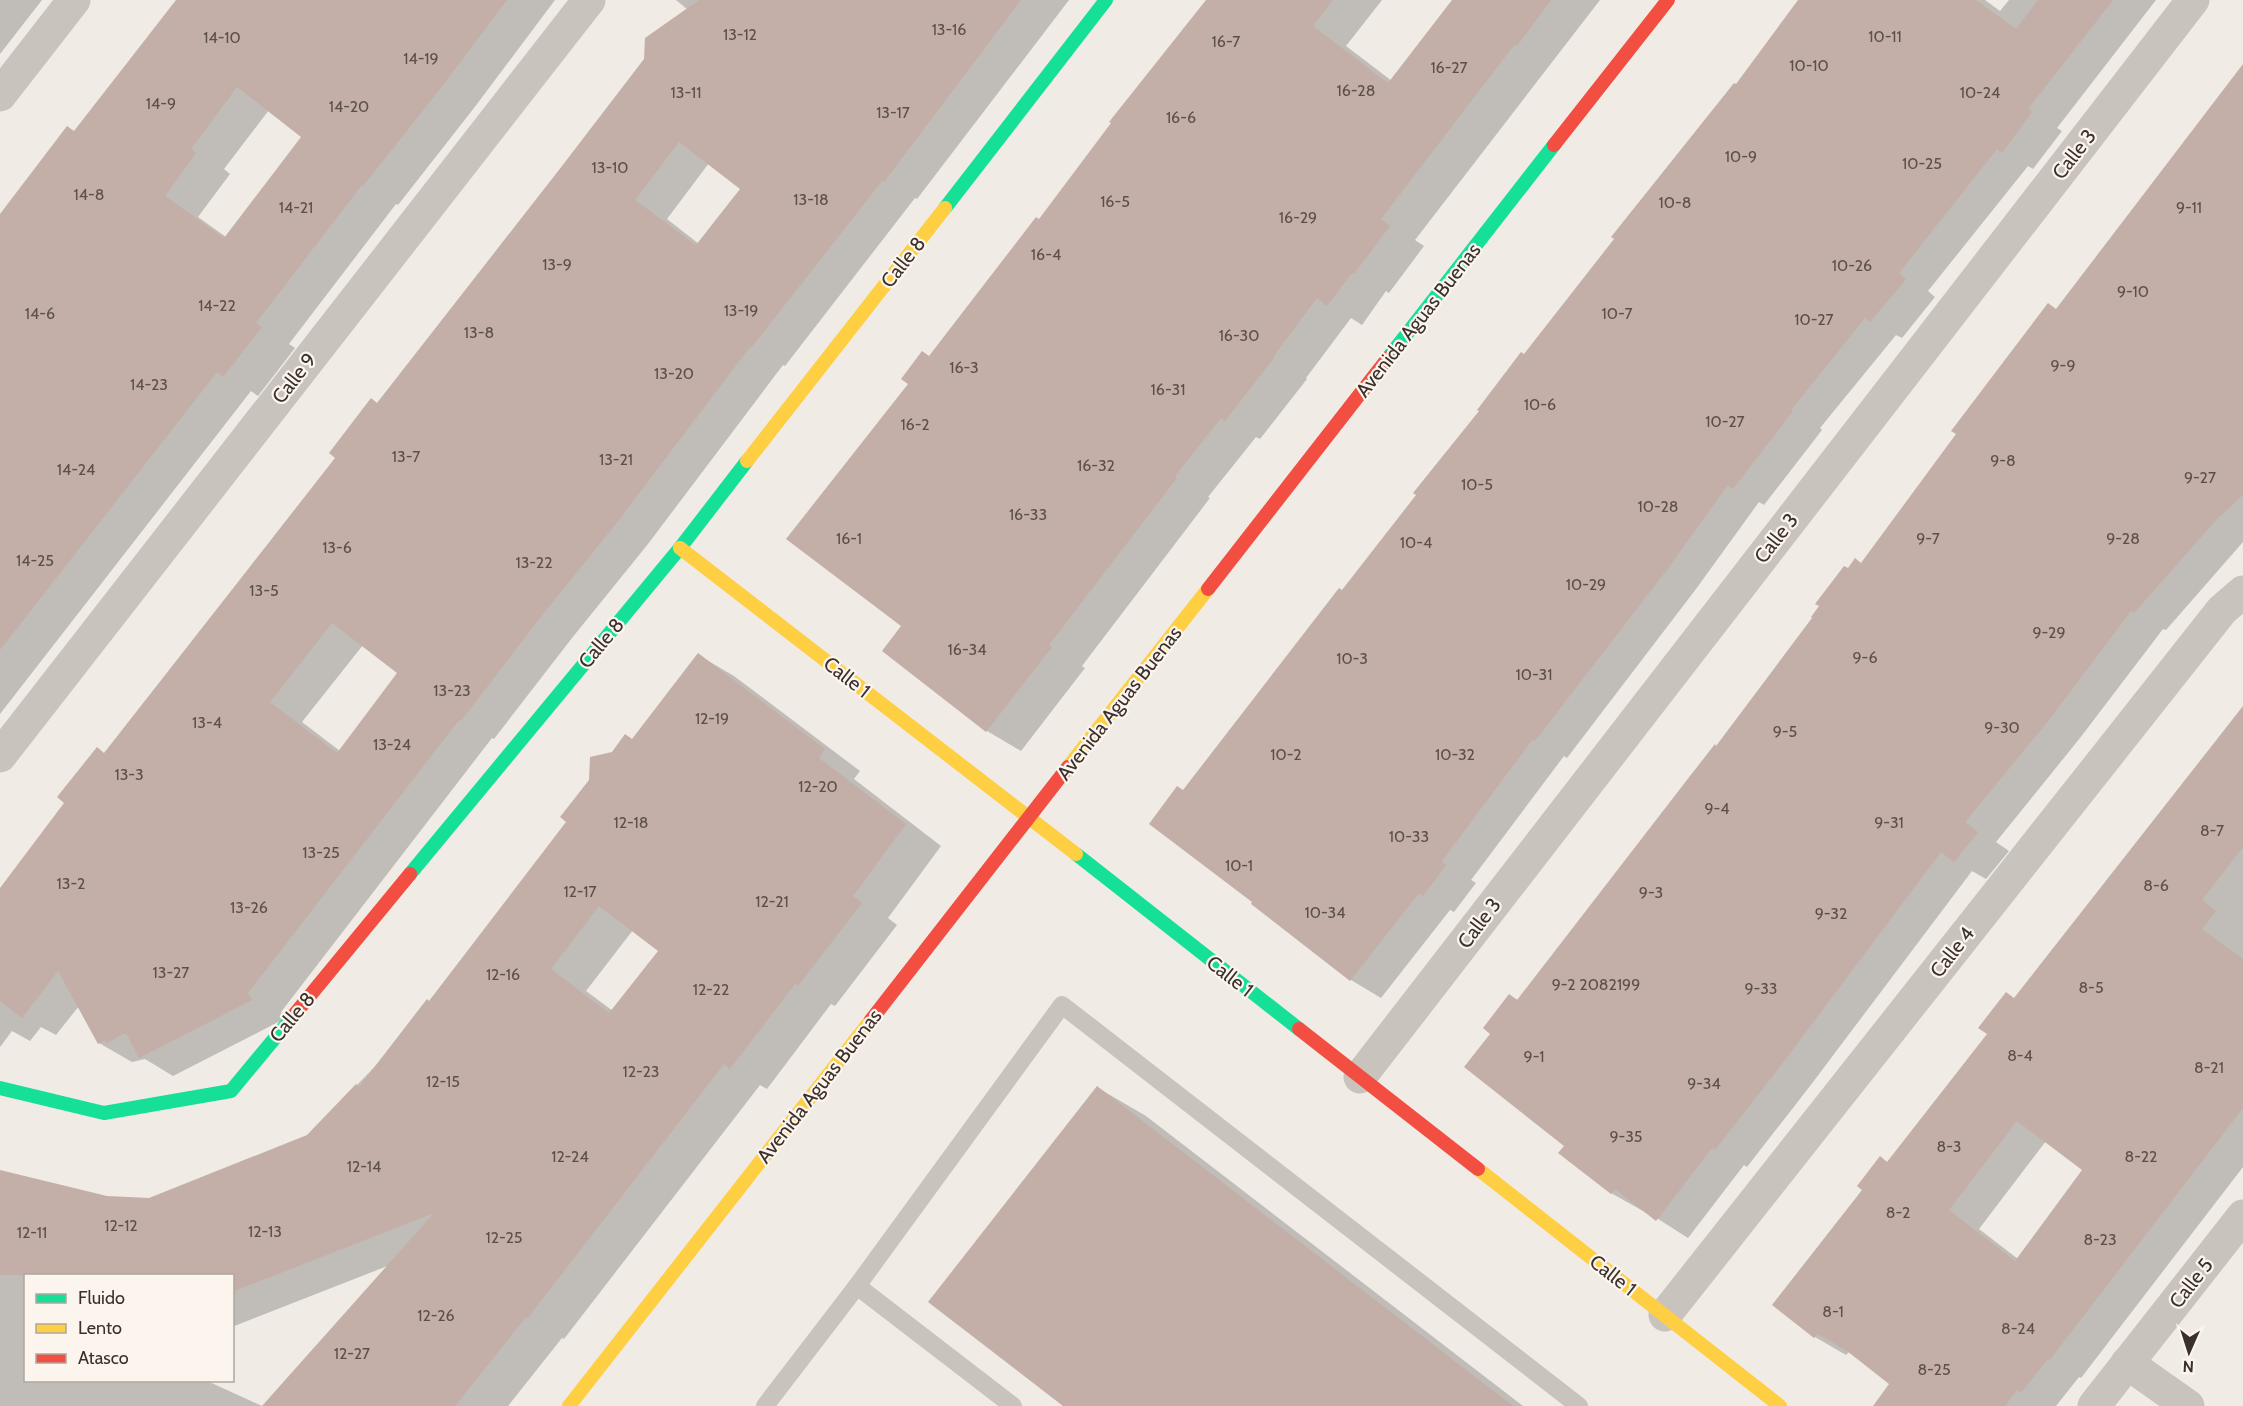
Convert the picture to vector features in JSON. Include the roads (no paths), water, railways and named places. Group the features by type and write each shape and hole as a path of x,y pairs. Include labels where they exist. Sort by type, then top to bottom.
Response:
{"street":[{"path":"0,94 74,0"},
{"name":"Calle 9","path":"0,756 589,0"},
{"name":"Calle 8","path":"0,1088 104,1113 231,1091 680,548 1106,0"},
{"name":"Avenida Aguas Buenas","path":"569,1406 1668,0"},
{"name":"Calle 3","path":"1360,1077 2193,0"},
{"name":"Calle 1","path":"680,548 1780,1406"},
{"name":"Calle 4","path":"1665,1316 2222,610 2243,592"},
{"name":"Calle 5","path":"2094,1406 2243,1216"},
{"path":"2127,1363 2188,1406"}],"lane":[{"path":"765,1406 857,1286 1062,1005 1579,1406"},
{"path":"857,1286 1013,1406"}]}
